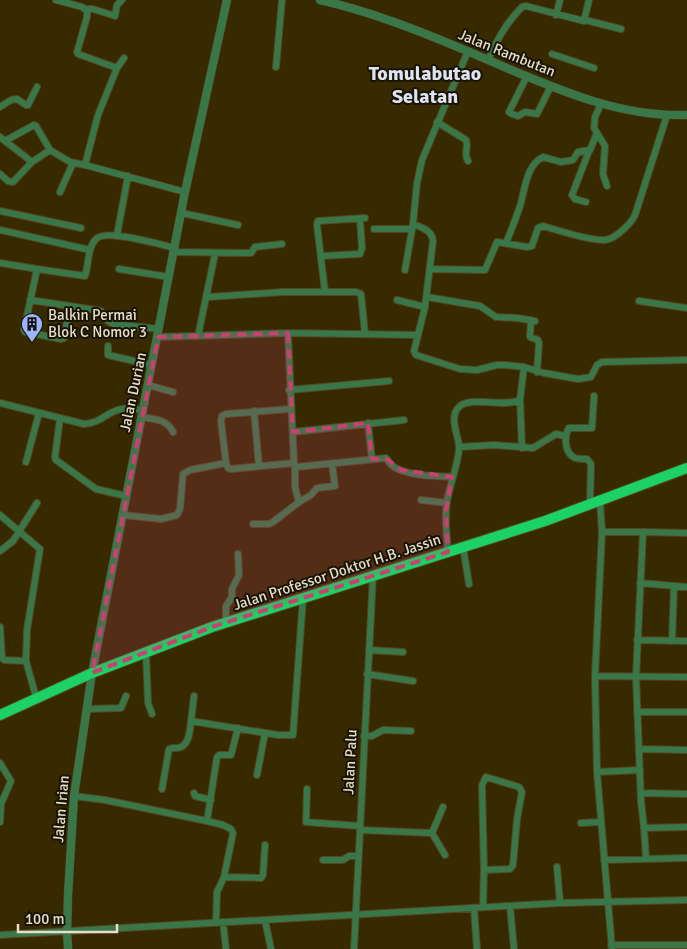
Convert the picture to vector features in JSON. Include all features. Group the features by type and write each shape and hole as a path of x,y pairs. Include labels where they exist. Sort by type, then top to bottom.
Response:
{"highway":[{"name":"Jalan Professor Doktor H.B. Jassin","path":"0,715 92,673 226,622 596,503 687,468"}],"street":[{"path":"56,0 114,16 117,5 122,0"},
{"name":"Jalan Durian","path":"92,673 185,192 227,0"},
{"path":"276,67 282,0"},
{"name":"Jalan Rambutan","path":"320,0 364,12 468,51 588,101 628,110 667,115 687,114"},
{"path":"556,15 560,0"},
{"path":"585,20 589,0"},
{"path":"488,60 496,40 504,28 522,7 526,6 556,15 621,29"},
{"path":"86,9 87,17 78,54 117,68"},
{"path":"406,270 413,227 417,183 422,160 468,51"},
{"path":"552,54 594,68"},
{"path":"85,165 94,128 117,68 124,58"},
{"path":"526,76 511,105 509,112 512,114 518,116 524,112 537,114 551,86"},
{"path":"0,107 17,99 28,105 37,87"},
{"path":"601,104 594,122 594,128 605,146 603,174 607,186"},
{"path":"430,269 485,270 488,267 495,244 499,242 527,247 532,246 538,228 542,226 606,240 628,226 635,215 667,115"},
{"path":"438,122 466,140 468,145 465,154 468,161"},
{"path":"32,162 2,139 34,125 50,150 73,163 185,192"},
{"path":"586,202 575,199 572,195 597,133"},
{"path":"0,174 8,181 13,182 32,162 50,150"},
{"path":"506,243 520,206 526,181 536,161 543,157 556,162 570,161 578,152 589,151"},
{"path":"60,192 73,163"},
{"path":"116,235 128,176"},
{"path":"0,211 81,228"},
{"path":"182,212 238,225"},
{"path":"320,256 360,254 362,248 362,218 318,221 320,256 325,292"},
{"path":"374,229 413,227 425,229 433,237 426,307 414,351 416,355 450,366 477,370 497,365 524,367 537,372 584,380 591,377 597,365 602,362 687,360"},
{"path":"0,230 90,250"},
{"path":"0,263 85,276 90,250 96,239 99,236 108,234 175,250 216,254 251,253 255,247 282,244"},
{"path":"198,336 216,254"},
{"path":"37,269 24,332 61,339 65,336 70,306"},
{"path":"120,269 169,277"},
{"path":"208,297 283,292 356,292 361,294 365,334"},
{"path":"427,297 480,306 496,317 533,321 530,337 538,340 539,343 537,372"},
{"path":"30,300 101,311 108,321 113,324 158,333 198,336 288,334 418,335"},
{"path":"397,300 426,307"},
{"path":"639,301 687,308"},
{"path":"288,334 289,390 295,488 299,502"},
{"path":"108,346 108,356 152,364"},
{"path":"522,448 520,398 521,376 524,367"},
{"path":"289,390 389,381"},
{"path":"148,385 173,392"},
{"path":"594,396 592,428 569,428 565,436 569,453 574,458 587,459 591,464 602,532 595,676 597,772 611,947 687,945"},
{"path":"448,552 447,503 459,447 455,421 456,411 460,405 470,401 488,404 513,402 520,398"},
{"path":"0,402 84,424 95,423 119,409 142,413 169,424 173,432"},
{"path":"290,409 254,411 222,416 220,421 226,463 231,469 294,464 299,467 386,458 392,466 401,470 426,475 452,477"},
{"path":"254,411 258,466"},
{"path":"26,462 39,412"},
{"path":"60,418 56,460 96,489 126,496"},
{"path":"293,432 404,420"},
{"path":"368,423 372,459"},
{"path":"459,447 494,445 533,448 556,434 565,436"},
{"path":"123,515 161,520 177,516 180,509 183,474 190,470 226,463"},
{"path":"253,524 269,524 311,495 317,488 335,486 332,464"},
{"path":"421,500 447,503"},
{"path":"0,551 13,542 37,503"},
{"path":"0,515 40,549 31,598 26,661 36,697"},
{"path":"602,532 687,532"},
{"path":"643,532 636,677 646,859"},
{"path":"463,547 469,584"},
{"path":"226,622 225,608 232,597 232,589 239,575 238,554"},
{"name":"Jalan Palu","path":"354,949 354,915 373,575"},
{"path":"640,583 687,587"},
{"path":"672,641 674,586"},
{"path":"192,721 278,735 293,735 303,598"},
{"path":"0,627 2,658 4,660 26,661"},
{"path":"637,640 687,641"},
{"path":"369,650 403,652"},
{"path":"146,652 148,703 152,714"},
{"name":"Jalan Irian","path":"68,949 67,932 74,796 92,673"},
{"path":"368,674 413,681"},
{"path":"595,676 687,677"},
{"path":"87,709 117,710 123,706 126,696"},
{"path":"162,789 169,749 181,747 188,739 194,696"},
{"path":"637,712 687,712"},
{"path":"206,821 217,757 219,755 231,755 238,728"},
{"path":"364,736 372,736 383,730 410,731"},
{"path":"257,775 265,733"},
{"path":"639,748 687,750"},
{"path":"0,763 10,781 2,804 0,822"},
{"path":"597,772 640,770"},
{"path":"483,907 482,784 486,777 519,787 522,792 517,819 513,865 506,869 484,870"},
{"path":"307,789 306,822 432,833"},
{"path":"194,793 195,796 211,800"},
{"path":"641,793 687,794"},
{"path":"74,796 105,800 206,821 229,827 233,831 224,877 217,892 220,922 226,949"},
{"path":"432,833 443,808"},
{"path":"581,824 600,822"},
{"path":"644,828 687,827"},
{"path":"432,833 445,855"},
{"path":"224,877 261,878 264,875 265,845"},
{"path":"323,860 343,860 349,856 358,856"},
{"path":"604,860 687,858"},
{"path":"557,867 560,903"},
{"path":"0,936 483,907 607,901 687,900"},
{"path":"510,906 514,949"},
{"path":"474,908 477,949"},
{"path":"265,920 271,949"}],"highlighted area":[{"path":"288,333 293,432 368,423 372,459 387,459 401,470 452,477 446,511 448,552 212,627 92,673 158,337"}],"place":[{"name":"Balkin Permai Blok C Nomor 3","path":"32,343"}],"district":[{"name":"Tomulabutao Selatan","path":"425,84"}]}
